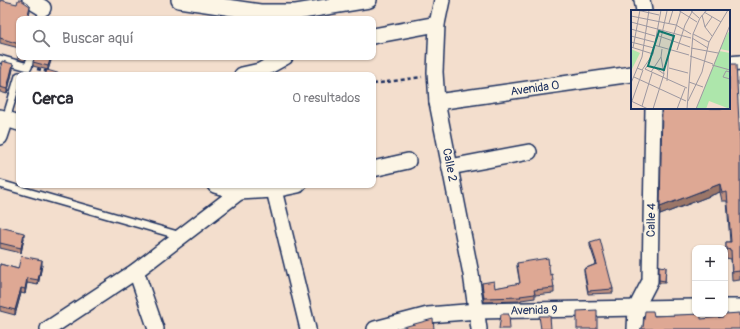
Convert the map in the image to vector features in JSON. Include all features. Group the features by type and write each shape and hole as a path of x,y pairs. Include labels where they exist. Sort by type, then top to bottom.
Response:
{"street":[{"path":"30,0 42,14"},
{"path":"178,0 260,6 296,12 370,0"},
{"name":"Calle 2","path":"442,0 437,24 435,76 437,102 478,311 479,329"},
{"path":"642,0 644,10"},
{"path":"376,35 437,24"},
{"path":"256,72 280,60"},
{"path":"730,64 740,63"},
{"name":"Avenida 0","path":"437,102 631,74"},
{"name":"Calle 4","path":"635,329 636,308 650,281 653,109"},
{"path":"0,137 8,120"},
{"path":"450,167 529,152"},
{"path":"376,167 408,161"},
{"path":"226,188 239,192 284,188"},
{"path":"274,190 308,329"},
{"path":"48,329 136,271 239,192"},
{"path":"136,271 156,329"},
{"name":"Avenida 9","path":"375,329 428,315 478,311 692,307"},
{"path":"728,307 740,307"}],"lane":[{"path":"0,58 25,66"},
{"path":"21,72 29,60"},
{"path":"8,120 16,88"},
{"path":"0,184 181,236"}],"path":[{"path":"25,66 53,72"},
{"path":"376,84 435,76"}],"building":[{"path":"0,0 17,4 18,0 21,0 30,6 28,16 16,16 16,43 0,38"},
{"path":"34,60 50,60 48,66 33,62"},
{"path":"2,61 13,64 7,89 0,87 0,70"},
{"path":"730,64 736,64 740,142 740,271 732,272 731,250 728,249 728,245 726,245 726,242 731,242 727,192 722,193 720,184 660,207 662,109 730,109"},
{"path":"0,227 24,233 21,248 0,243"},
{"path":"600,239 613,289 588,291 584,269 597,264 590,242"},
{"path":"21,256 42,260 38,280 27,278 25,289 21,288 15,310 0,306 0,264 18,269"},
{"path":"548,258 550,275 552,274 554,288 534,290 535,294 520,296 521,297 484,298 482,283 494,281 495,288 520,283 517,263"},
{"path":"659,266 666,267 665,281 659,280"},
{"path":"597,310 597,329 577,329 577,311"},
{"path":"645,311 653,311 654,316 692,314 692,317 701,317 701,319 728,317 728,314 740,313 740,329 640,329 643,327"},
{"path":"501,314 509,314 510,329 499,329"},
{"path":"539,316 550,316 551,329 541,329"},
{"path":"433,319 434,329 396,329"}]}
